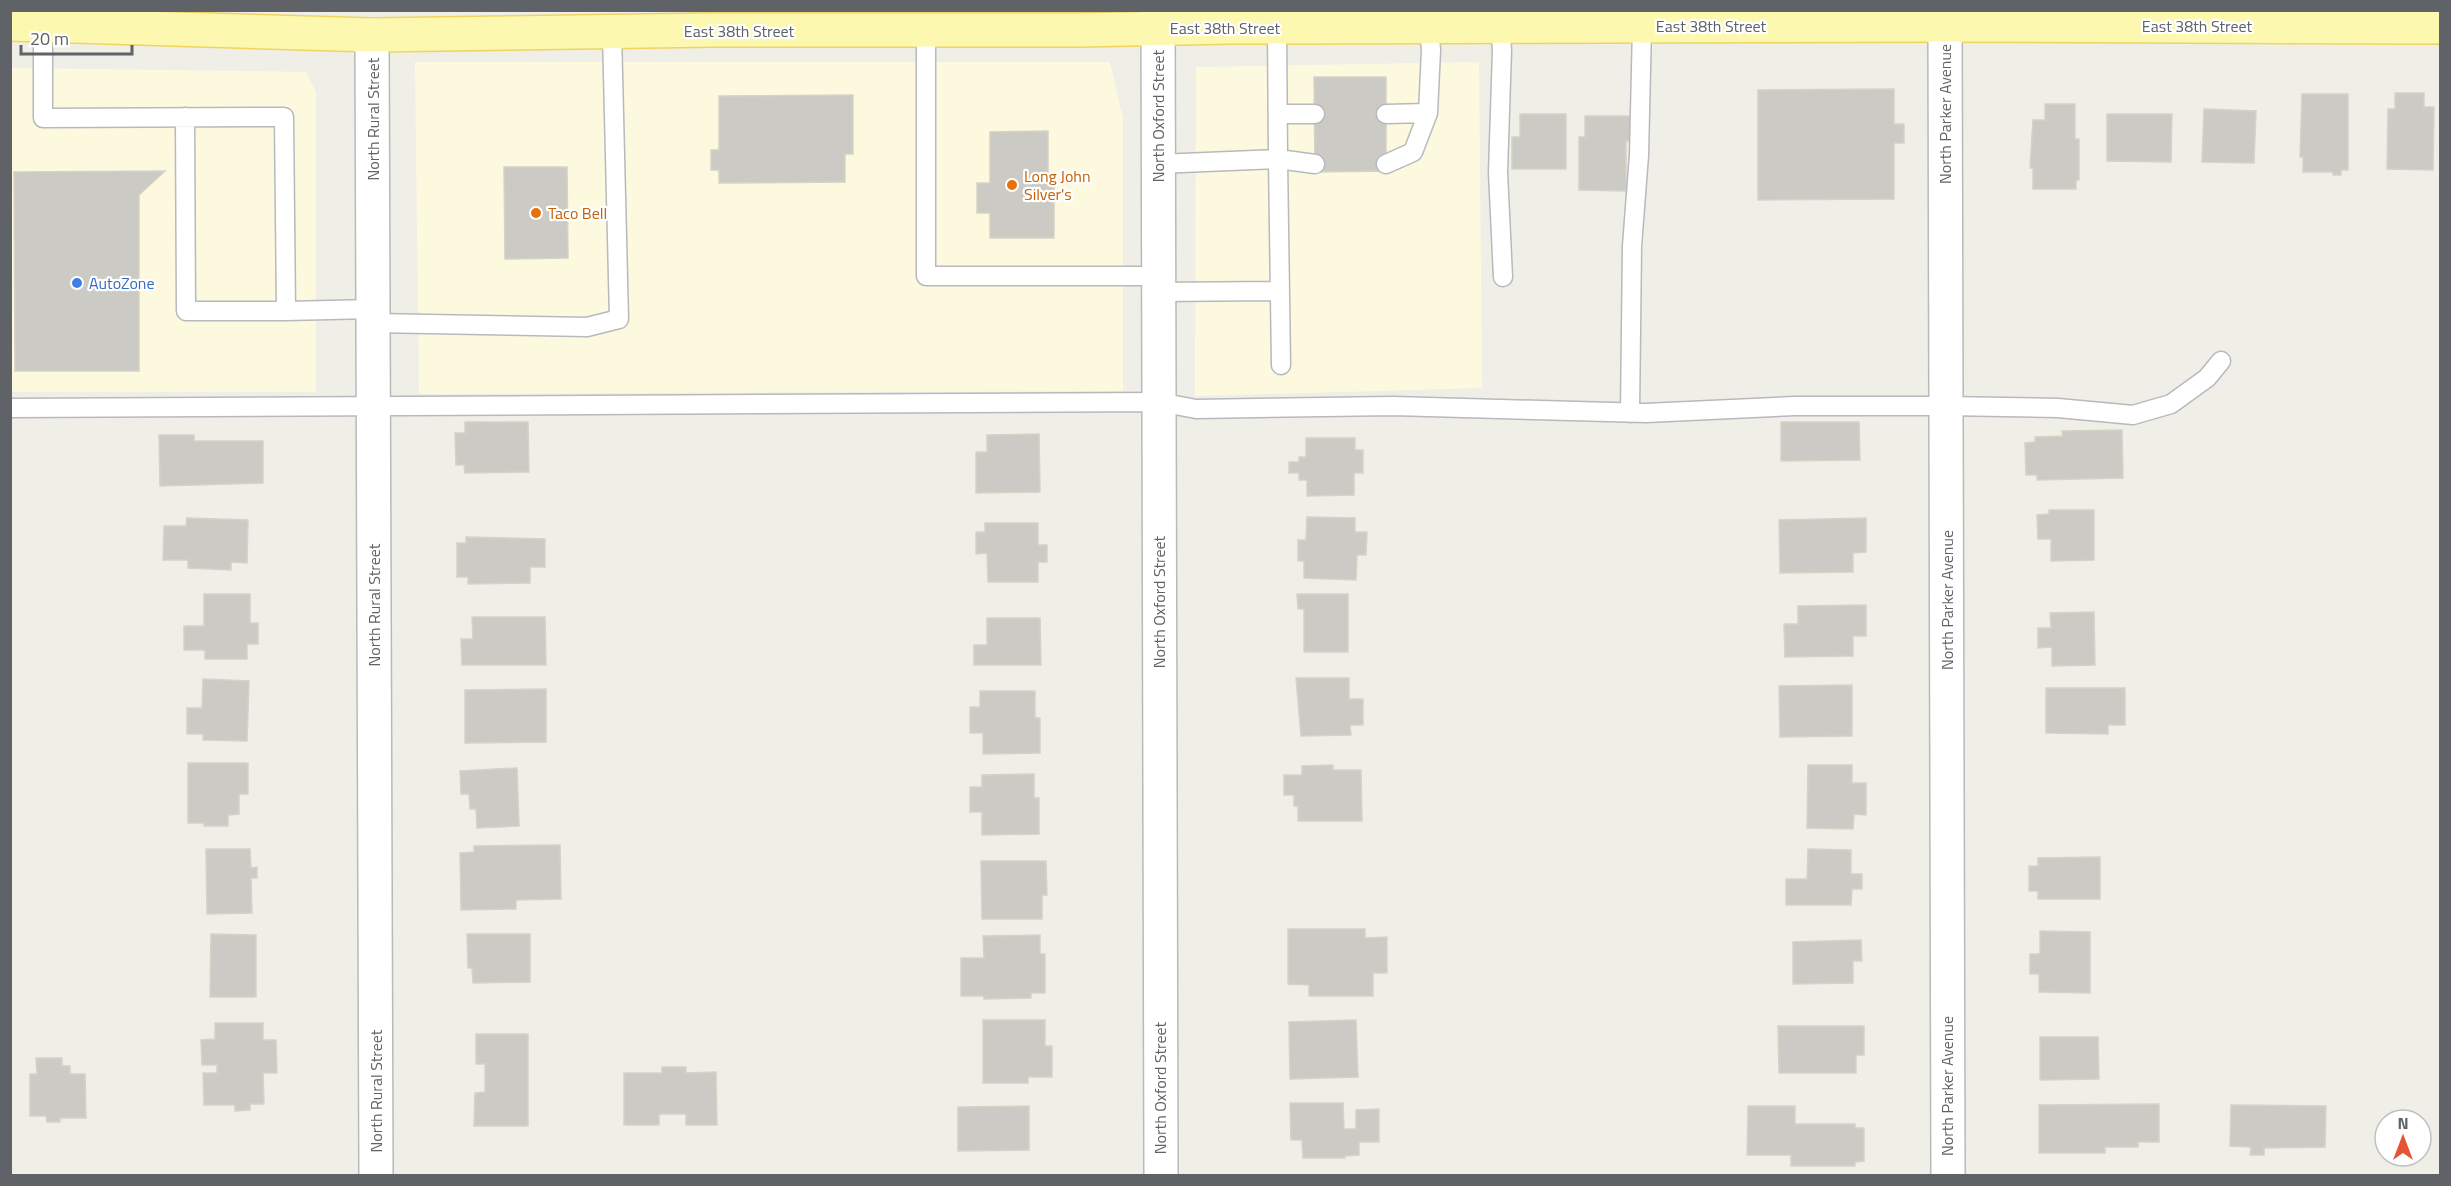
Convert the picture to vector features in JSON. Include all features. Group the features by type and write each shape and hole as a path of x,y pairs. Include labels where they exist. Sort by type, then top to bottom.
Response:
{"main road":[{"name":"East 38th Street","path":"10,24 372,35 714,30 926,30 1158,20 1277,28 1945,25 2440,27"}],"street":[{"name":"North Oxford Street","path":"1158,20 1161,1176"},
{"name":"North Parker Avenue","path":"1945,25 1948,1176"},
{"name":"North Rural Street","path":"372,35 376,1176"}],"lane":[{"path":"43,24 43,118 284,117 286,310"},
{"path":"1386,164 1413,152 1428,113 1431,50 1429,27"},
{"path":"1500,27 1502,50 1498,172 1503,277"},
{"path":"1630,413 1632,246 1639,155 1642,27"},
{"path":"1277,28 1281,365"},
{"path":"926,30 926,276 1158,284 1280,291"},
{"path":"185,117 186,311 286,310 587,327 619,319 612,33"},
{"path":"1386,114 1428,113"},
{"path":"1278,114 1315,114"},
{"path":"1158,164 1278,159 1315,164"},
{"path":"10,408 1159,402 1196,409 1393,406 1630,413 1795,406 1946,406 2058,408 2133,415 2171,404 2207,378 2221,361"}],"shaded area":[{"path":"415,62 1110,62 1123,119 1123,391 419,394"},
{"path":"1479,62 1482,388 1195,396 1196,67"},
{"path":"11,68 306,72 316,92 316,392 11,392"}],"building":[{"path":"1314,77 1386,77 1386,171 1315,172"},
{"path":"1894,89 1894,124 1904,124 1904,143 1894,143 1894,199 1758,200 1758,90"},
{"path":"2395,93 2424,93 2424,107 2434,107 2433,170 2387,169 2388,109 2395,109"},
{"path":"2302,94 2348,94 2348,170 2341,170 2341,175 2333,175 2333,172 2303,172 2303,157 2300,157"},
{"path":"853,95 853,154 845,154 845,182 719,183 719,170 711,170 711,150 719,150 719,96"},
{"path":"2045,104 2075,104 2075,139 2079,139 2079,180 2076,180 2076,189 2033,189 2033,168 2030,168 2033,120 2045,120"},
{"path":"2204,109 2256,111 2254,163 2202,162"},
{"path":"1520,114 1566,114 1566,169 1512,169 1512,137 1520,137"},
{"path":"2107,114 2172,114 2171,162 2107,161"},
{"path":"1585,116 1632,116 1632,141 1626,141 1626,191 1579,190 1579,137 1585,137"},
{"name":"Long John Silver's","path":"1048,131 1048,186 1054,186 1054,238 990,238 990,213 977,213 977,183 990,183 990,132"},
{"name":"Taco Bell","path":"504,167 567,167 568,258 505,259"},
{"name":"AutoZone","path":"165,171 139,195 139,371 15,371 14,172"},
{"path":"465,422 528,422 529,472 465,473 464,465 456,465 455,433 465,433"},
{"path":"1781,422 1859,422 1860,460 1781,461"},
{"path":"2122,430 2123,478 2037,480 2037,475 2026,475 2025,443 2035,442 2035,437 2063,436 2062,431"},
{"path":"1039,434 1040,492 976,493 976,452 987,452 987,435"},
{"path":"159,435 194,435 194,441 263,441 263,483 160,486"},
{"path":"1306,438 1355,438 1355,450 1363,450 1363,473 1354,473 1354,495 1307,496 1307,480 1299,480 1299,473 1289,473 1289,462 1299,462 1299,457 1306,457"},
{"path":"2049,510 2094,510 2094,560 2051,561 2051,539 2038,539 2037,515 2049,514"},
{"path":"1307,517 1355,518 1355,532 1367,532 1366,555 1357,555 1356,580 1304,578 1304,561 1298,561 1298,540 1306,540"},
{"path":"187,518 248,520 247,563 231,562 231,570 188,568 188,560 163,560 164,526 186,526"},
{"path":"1866,518 1866,552 1853,553 1853,572 1780,573 1779,520"},
{"path":"985,523 1038,523 1038,545 1047,545 1047,562 1038,562 1038,582 988,582 987,553 976,554 976,532 985,532"},
{"path":"466,537 545,539 545,567 530,567 530,583 468,584 468,577 457,577 457,543 466,543"},
{"path":"204,594 250,594 250,623 258,623 258,644 247,644 247,659 205,659 205,650 184,650 184,626 204,626"},
{"path":"1297,594 1348,594 1348,652 1304,652 1304,609 1298,609"},
{"path":"1866,605 1866,636 1853,636 1853,656 1785,657 1784,624 1798,624 1798,606"},
{"path":"2094,612 2095,665 2052,666 2052,647 2038,648 2038,628 2051,628 2050,613"},
{"path":"472,617 545,617 546,665 462,665 461,639 473,639"},
{"path":"987,618 1040,618 1041,665 974,665 974,645 987,645"},
{"path":"1296,678 1349,678 1349,699 1363,699 1363,725 1350,725 1351,735 1301,736"},
{"path":"203,679 249,681 247,741 203,740 203,734 187,734 187,708 202,708"},
{"path":"1852,685 1852,736 1780,737 1779,686"},
{"path":"2046,688 2125,688 2125,725 2108,725 2108,734 2046,733"},
{"path":"546,689 546,742 465,743 465,690"},
{"path":"980,691 1035,691 1035,718 1040,718 1040,753 983,754 983,733 970,733 970,707 980,707"},
{"path":"188,763 248,763 248,794 239,794 239,814 228,815 228,826 188,823"},
{"path":"1333,765 1333,770 1361,770 1362,821 1298,821 1298,806 1294,806 1294,795 1284,795 1284,775 1302,775 1302,766"},
{"path":"1808,765 1852,765 1852,783 1866,783 1866,815 1854,814 1853,829 1807,828"},
{"path":"517,768 519,826 477,828 476,809 470,809 469,794 461,794 460,771"},
{"path":"1034,774 1034,798 1039,798 1039,834 982,835 982,812 970,812 970,787 982,787 982,775"},
{"path":"560,845 561,899 516,900 516,909 461,910 460,853 474,852 474,846"},
{"path":"206,849 250,849 251,868 257,867 257,878 251,878 252,913 207,914"},
{"path":"1808,849 1851,850 1851,874 1862,874 1862,889 1852,889 1851,905 1786,905 1786,879 1807,879"},
{"path":"2100,857 2100,899 2038,899 2038,891 2029,891 2029,866 2038,866 2038,858"},
{"path":"981,861 1046,861 1047,895 1042,895 1042,919 982,919"},
{"path":"1288,929 1365,929 1365,938 1387,937 1387,973 1373,973 1373,996 1309,996 1309,985 1288,984"},
{"path":"2040,931 2090,932 2090,993 2039,992 2039,974 2030,974 2030,954 2040,954"},
{"path":"211,934 256,935 256,997 210,997"},
{"path":"467,934 530,934 530,982 473,983 472,968 468,968"},
{"path":"1040,935 1040,954 1045,954 1045,993 1031,993 1031,998 984,999 984,996 961,996 961,958 984,958 983,936"},
{"path":"1861,940 1862,961 1853,961 1853,983 1793,984 1793,942"},
{"path":"983,1020 1045,1020 1045,1046 1052,1046 1052,1077 1028,1077 1028,1083 983,1083"},
{"path":"1356,1020 1358,1077 1290,1079 1289,1022"},
{"path":"215,1023 263,1023 263,1040 276,1040 277,1073 263,1073 264,1104 250,1104 250,1110 235,1111 235,1105 204,1105 203,1073 217,1073 217,1065 202,1065 201,1040 215,1039"},
{"path":"1778,1026 1864,1026 1864,1055 1856,1055 1856,1073 1779,1073"},
{"path":"476,1034 528,1034 528,1126 474,1126 475,1093 485,1092 485,1064 476,1064"},
{"path":"2040,1037 2098,1037 2099,1079 2040,1080"},
{"path":"36,1058 62,1058 62,1066 70,1066 70,1074 85,1074 86,1118 60,1118 60,1122 47,1122 46,1116 30,1116 30,1074 37,1074"},
{"path":"662,1067 686,1067 686,1073 716,1072 717,1125 686,1125 686,1114 659,1114 659,1125 624,1125 624,1073 662,1073"},
{"path":"1290,1103 1343,1103 1344,1129 1356,1129 1356,1110 1379,1109 1379,1142 1359,1142 1359,1155 1345,1156 1345,1158 1303,1158 1302,1140 1291,1140"},
{"path":"2159,1104 2159,1142 2138,1142 2138,1147 2105,1147 2105,1153 2039,1153 2039,1105"},
{"path":"2231,1105 2326,1106 2325,1147 2264,1148 2264,1155 2250,1155 2251,1147 2230,1146"},
{"path":"1029,1106 1029,1150 958,1151 958,1107"},
{"path":"1748,1106 1795,1106 1795,1124 1855,1124 1855,1128 1864,1128 1864,1161 1855,1162 1855,1166 1791,1166 1791,1155 1747,1155"}],"place":[{"name":"Long John Silver's","path":"1012,185"},
{"name":"Taco Bell","path":"536,213"},
{"name":"AutoZone","path":"77,283"}]}
